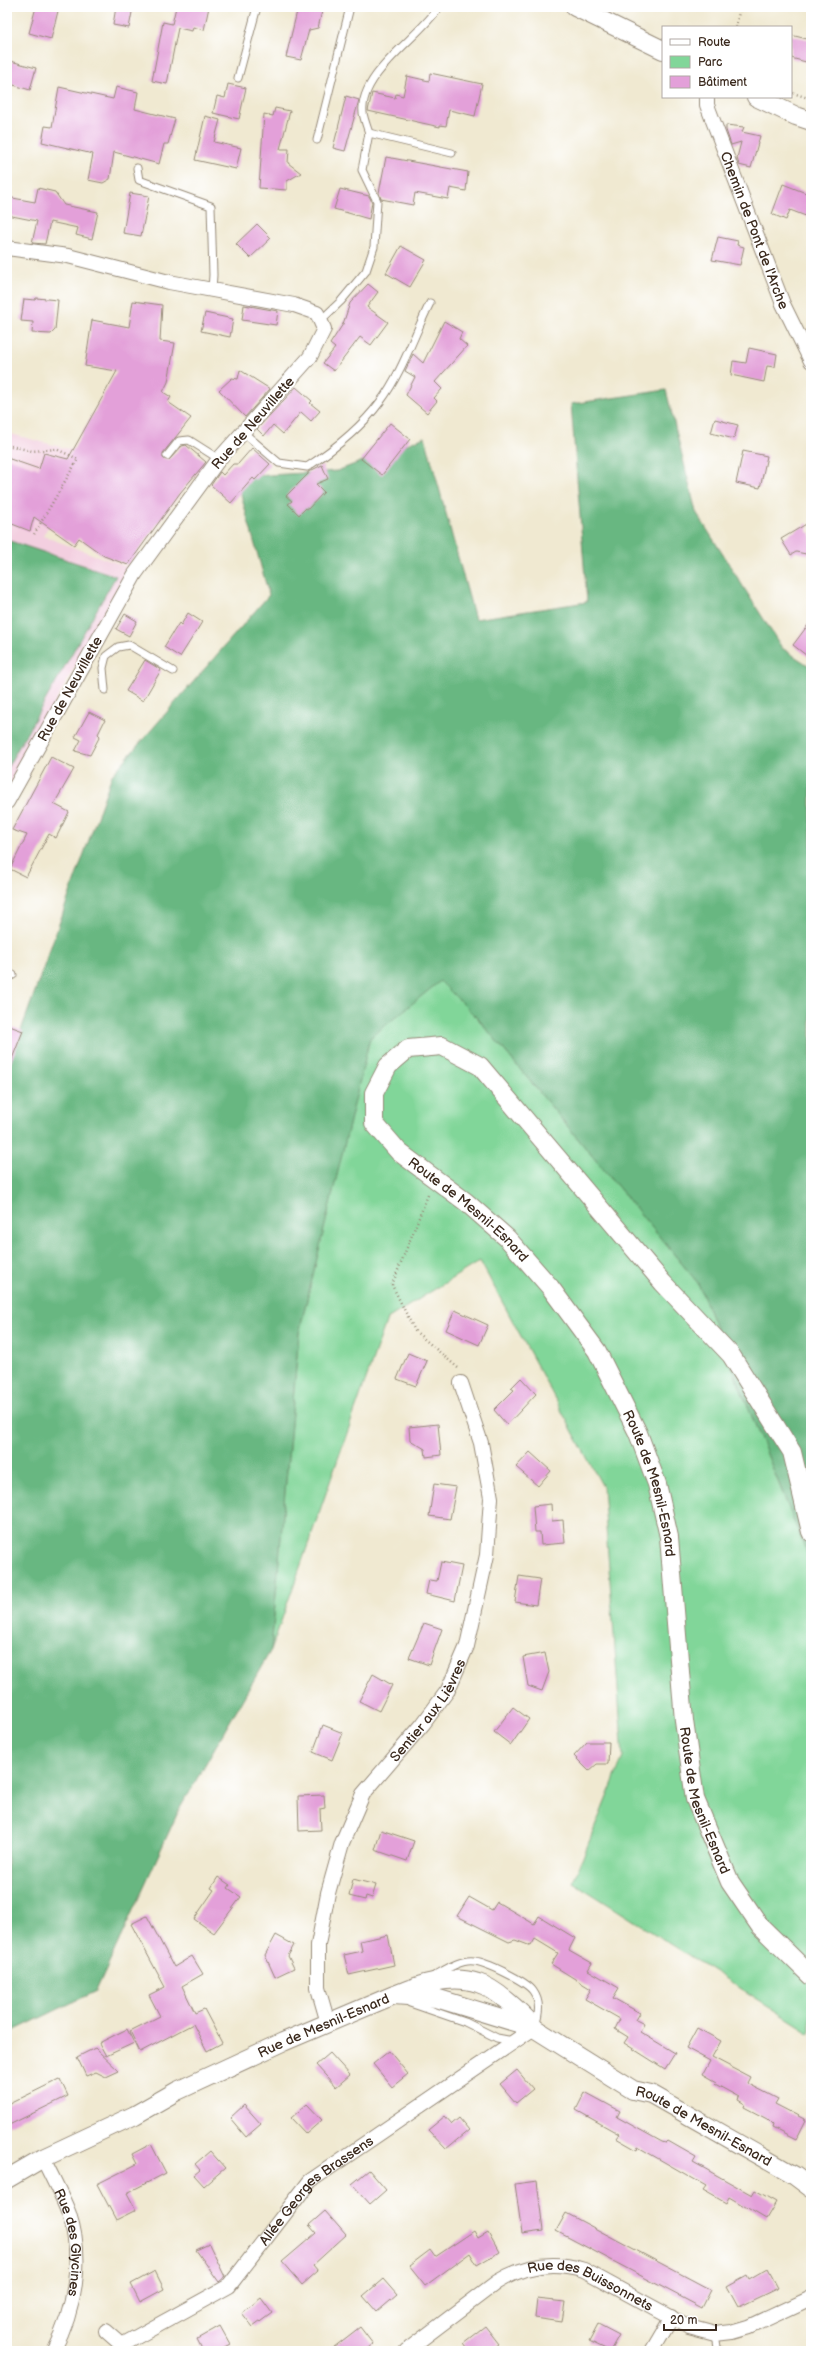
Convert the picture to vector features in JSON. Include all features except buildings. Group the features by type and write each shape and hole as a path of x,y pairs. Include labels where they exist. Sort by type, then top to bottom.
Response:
{"street":[{"path":"575,7 662,50"},
{"name":"Chemin de Pont de l'Arche","path":"707,98 707,105 783,304 811,361"},
{"path":"758,98 796,116 811,121"},
{"path":"7,248 68,256 168,282 294,305 317,313 320,321"},
{"name":"Rue de Neuvillette","path":"7,802 135,574 219,459 244,433 310,357 324,329 320,321"},
{"name":"Route de Mesnil-Esnard","path":"811,1532 792,1452 731,1355 663,1283 480,1066 442,1046 408,1049 388,1066 374,1093 374,1123 399,1152 466,1202 507,1238 550,1287 597,1351 638,1433 657,1484 668,1537 684,1722 695,1799 730,1882 760,1926 811,1976"},
{"name":"Sentier aux Lièvres","path":"328,2023 318,1988 318,1945 328,1893 342,1843 363,1794 423,1724 448,1690 467,1646 487,1555 491,1498 481,1443 461,1383"},
{"path":"394,1995 421,1984 452,1980 478,1983 512,2004 534,2028"},
{"name":"Rue de Mesnil-Esnard","path":"7,2179 43,2158 135,2115 184,2088 394,1995 436,1998 534,2028"},
{"name":"Route de Mesnil-Esnard","path":"534,2028 633,2090 651,2094 795,2176 811,2188"},
{"name":"Allée Georges Brassens","path":"106,2331 122,2345 229,2286 310,2181 534,2028"},
{"name":"Rue des Glycines","path":"43,2158 69,2214 76,2242 74,2296 69,2316 53,2351"},
{"name":"Rue des Buissonnets","path":"406,2351 420,2347 497,2282 512,2273 540,2265 570,2266 584,2270 689,2327 715,2334 732,2332 749,2327 811,2298"},
{"path":"652,2351 672,2317"}],"lane":[{"path":"238,78 257,7"},
{"path":"317,140 350,7"},
{"path":"320,321 366,271 374,247 377,201 362,170 369,134 363,112 368,85 378,72 430,20 439,7"},
{"path":"369,134 452,153"},
{"path":"137,168 139,180 211,206 212,290"},
{"path":"244,433 279,463 307,467 335,448 384,397 392,384 430,303"},
{"path":"167,456 179,442 189,440 219,459"},
{"path":"105,690 103,668 106,656 118,647 129,645 173,671"},
{"path":"93,648 106,656"},
{"path":"421,1984 455,1965 473,1960 504,1971 533,1991 540,2010 534,2028"},
{"path":"394,1995 408,2002 465,2022 497,2038 516,2041"},
{"path":"715,2334 717,2347 720,2351"}],"path":[{"path":"736,26 740,7"},
{"path":"792,92 811,99"},
{"path":"7,445 32,451 56,449 78,458 33,536"},
{"path":"435,1179 392,1285 415,1331 466,1373 461,1383"}],"shaded area":[{"path":"7,433 88,454 43,536 130,568 7,789"}],"green space":[{"path":"666,390 696,512 782,648 811,667 811,1563 698,1283 480,1021 440,981 370,1038 299,1333 271,1650 179,1810 96,1991 7,2034 7,1070 112,775 269,595 236,477 337,471 425,437 475,619 587,602 571,404"},
{"path":"7,540 116,576 7,768"},
{"path":"440,981 480,1021 698,1283 811,1563 811,2033 573,1882 623,1757 603,1487 480,1261 387,1319 271,1650 299,1333 370,1037"}]}
